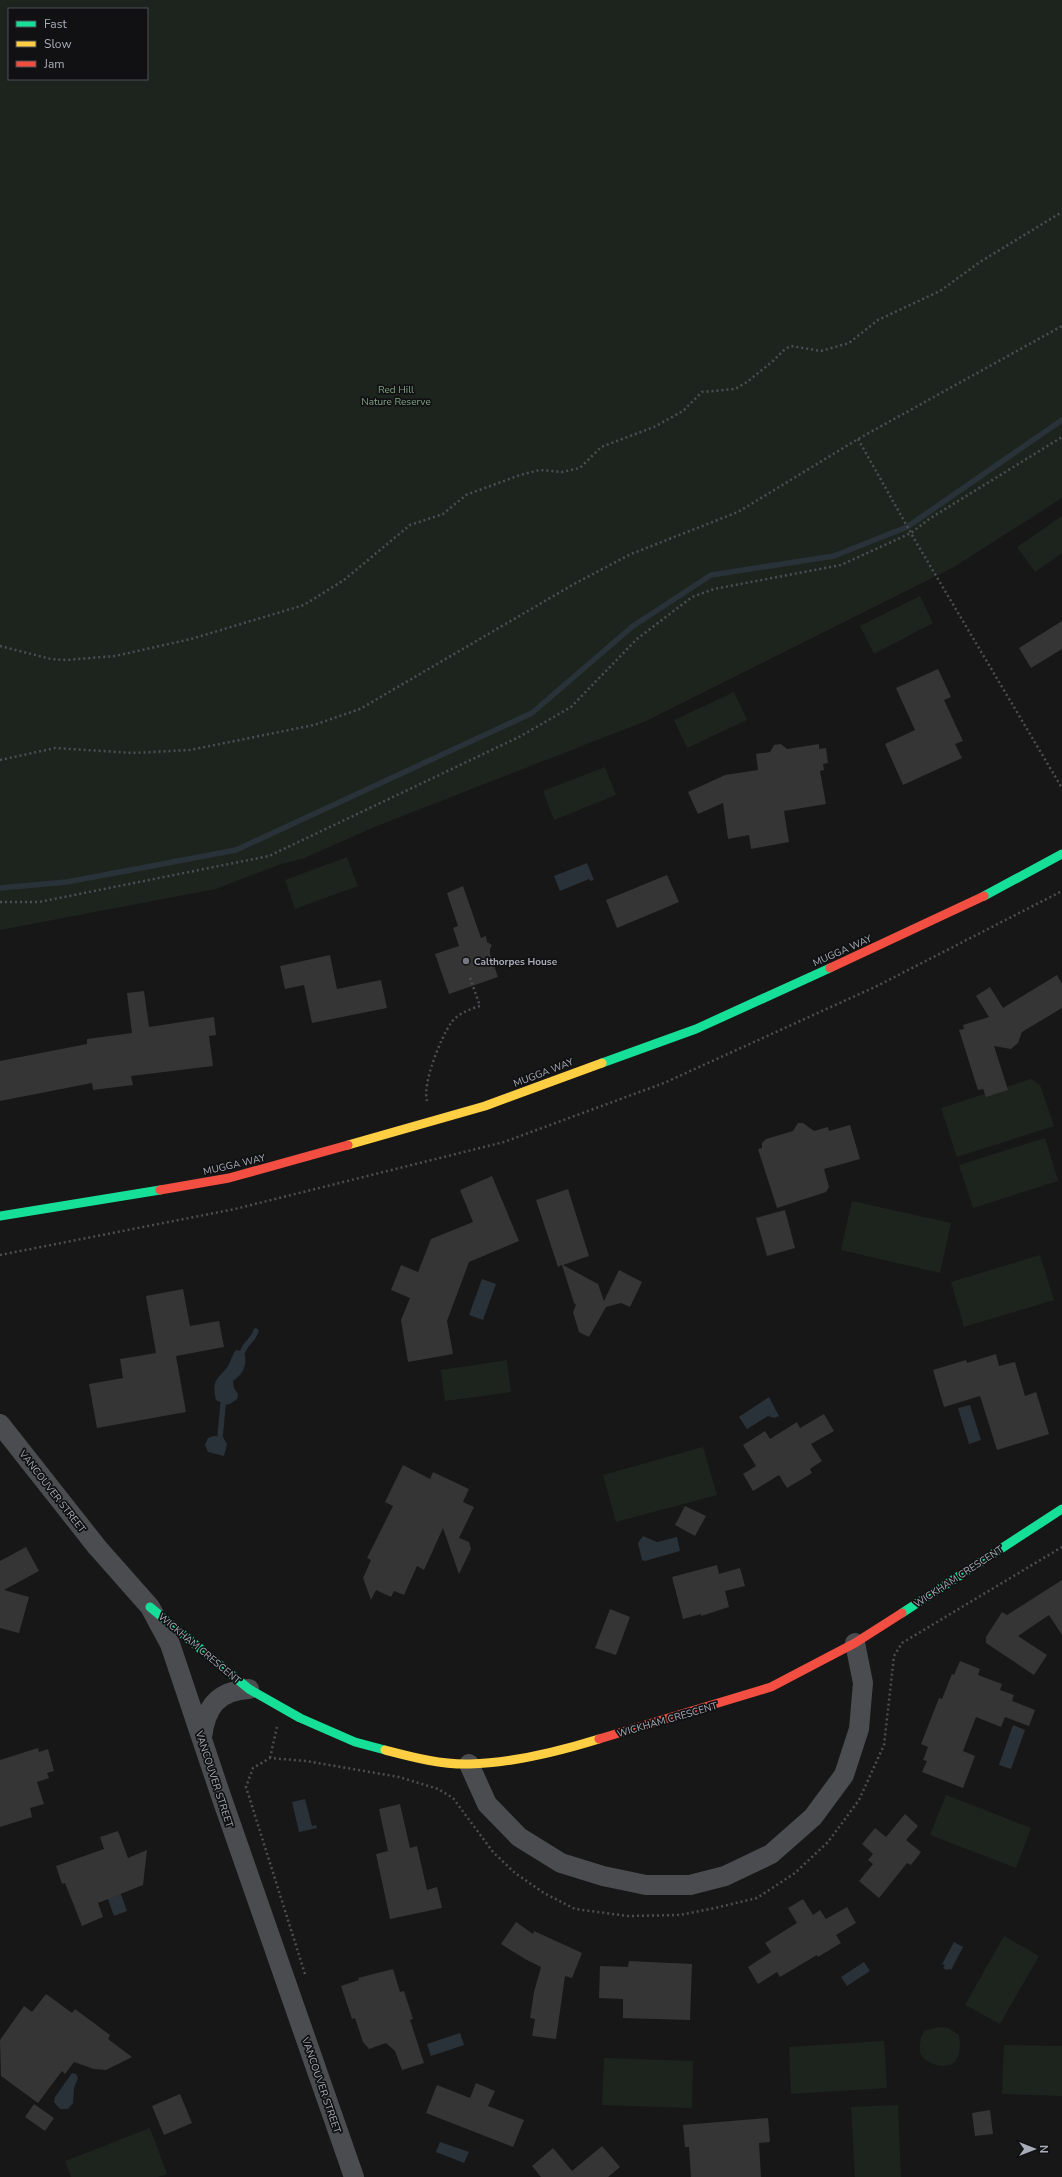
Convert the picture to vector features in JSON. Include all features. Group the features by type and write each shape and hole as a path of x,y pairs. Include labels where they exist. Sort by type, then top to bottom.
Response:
{"main road":[{"name":"MUGGA WAY","path":"0,1216 229,1178 485,1106 696,1029 908,932 1004,886 1062,854"},
{"name":"WICKHAM CRESCENT","path":"150,1607 249,1688 281,1707 355,1742 416,1758 469,1764 526,1758 574,1746 771,1687 855,1643 1062,1509"}],"street":[{"name":"VANCOUVER STREET","path":"0,1424 97,1547 150,1607 170,1644 354,2177"},
{"path":"469,1764 486,1804 519,1836 561,1863 603,1876 646,1885 690,1885 725,1876 771,1854 813,1817 844,1775 859,1729 863,1683 855,1643"},
{"name":"WICKHAM CRESCENT","path":"202,1739 205,1717 211,1706 230,1692 249,1688"}],"path":[{"path":"0,646 50,660 115,656 191,639 304,605 344,580 410,525 443,514 466,494 520,475 540,470 562,472 580,468 601,447 654,427 683,411 702,392 735,389 747,382 791,346 821,351 849,343 878,320 940,291 980,262 1062,212"},
{"path":"0,760 55,748 134,753 190,750 307,727 360,710 574,584 631,554 738,512 858,439 1062,326"},
{"path":"0,902 39,902 269,856 519,737 571,707 637,639 692,597 714,589 841,565 911,533 929,519 1062,437"},
{"path":"858,439 916,542 1062,788"},
{"path":"433,1120 425,1094 432,1063 452,1022 467,1011 480,1006 469,975"},
{"path":"306,1976 246,1787 253,1768 270,1758 306,1761 400,1777 438,1789 453,1798 493,1852 515,1873 544,1893 575,1909 628,1916 680,1915 757,1898 795,1873 828,1842 859,1800 884,1745 894,1656 902,1643 1062,1548"},
{"path":"270,1758 281,1707"}],"green space":[{"name":"Red Hill Nature Reserve","path":"0,0 1062,0 1062,498 954,567 646,721 377,826 302,859 281,864 216,889 0,930"},
{"path":"1062,516 1062,553 1035,572 1017,547"},
{"path":"920,596 933,623 874,654 860,626"},
{"path":"734,692 747,720 687,748 674,720"},
{"path":"605,767 616,795 554,820 543,791"},
{"path":"347,857 358,886 295,909 285,880"},
{"path":"1031,1079 1040,1085 1054,1126 957,1157 941,1108"},
{"path":"1045,1138 1058,1181 973,1208 959,1165"},
{"path":"852,1201 951,1223 940,1273 841,1250"},
{"path":"1040,1255 1054,1300 964,1327 951,1282"},
{"path":"507,1360 511,1392 445,1401 441,1370"},
{"path":"703,1447 717,1495 616,1522 603,1475"},
{"path":"946,1795 1031,1828 1016,1868 930,1835"},
{"path":"1004,1936 1039,1956 1000,2024 965,2005"},
{"path":"938,2027 948,2028 959,2035 960,2048 958,2057 952,2064 947,2066 931,2063 922,2056 920,2052 920,2043 924,2031"},
{"path":"884,2041 887,2088 791,2094 789,2047"},
{"path":"1004,2045 1062,2046 1062,2096 1002,2094"},
{"path":"604,2058 693,2061 692,2108 602,2105"},
{"path":"898,2105 901,2177 855,2177 851,2107"},
{"path":"150,2128 167,2174 158,2177 71,2177 65,2161"}],"shaded area":[{"path":"587,863 594,880 590,881 589,879 560,891 554,876"},
{"path":"482,1279 496,1284 483,1320 469,1315"},
{"path":"236,1350 244,1352 245,1365 240,1375 233,1381 234,1388 238,1394 237,1399 230,1404 225,1405 216,1400 216,1381 227,1367"},
{"path":"769,1397 779,1416 774,1418 768,1416 747,1429 739,1417"},
{"path":"970,1405 981,1440 969,1444 958,1408"},
{"path":"214,1436 223,1437 227,1444 224,1456 208,1452 205,1445 208,1438"},
{"path":"643,1536 657,1542 677,1537 680,1551 645,1561 642,1560 638,1543"},
{"path":"1013,1725 1025,1730 1011,1769 999,1765"},
{"path":"305,1799 312,1826 316,1825 317,1828 299,1832 292,1802"},
{"path":"117,1883 127,1911 114,1916 104,1888"},
{"path":"954,1942 963,1947 951,1970 947,1970 943,1968 945,1965 942,1964"},
{"path":"864,1962 870,1971 847,1986 841,1977"},
{"path":"460,2033 464,2045 431,2056 427,2044"},
{"path":"72,2073 76,2074 78,2078 74,2088 73,2103 68,2109 60,2109 54,2102 55,2097"},
{"path":"440,2142 469,2152 464,2163 436,2152"}],"building":[{"path":"1062,621 1062,649 1031,668 1019,648"},
{"path":"938,669 951,697 944,700 963,741 955,744 962,758 903,785 885,744 915,730 896,688"},
{"path":"781,744 787,749 819,744 819,749 826,748 828,763 823,764 824,770 820,771 826,804 784,811 789,842 751,849 749,835 728,839 723,803 698,814 688,792 725,775 758,770 756,754 770,752 774,745"},
{"path":"667,875 679,902 617,928 606,900"},
{"path":"463,886 481,938 486,936 487,942 492,945 490,954 498,977 449,994 435,954 459,946 453,928 458,926 447,893"},
{"path":"330,955 337,989 381,980 387,1008 312,1023 304,985 285,989 280,966"},
{"path":"1057,975 1062,984 1062,1008 1022,1032 1018,1043 1011,1049 994,1046 1008,1090 986,1097 983,1089 978,1090 959,1030 964,1029 963,1025 989,1017 976,996 990,987 1003,1008"},
{"path":"144,991 149,1027 214,1017 216,1035 209,1036 213,1066 131,1076 133,1085 93,1090 92,1083 0,1101 0,1061 87,1044 87,1039 132,1033 127,993"},
{"path":"798,1123 803,1123 814,1131 828,1127 829,1131 850,1125 860,1159 824,1169 829,1187 826,1192 777,1208 758,1149 762,1148 762,1143 766,1139 793,1131"},
{"path":"492,1176 519,1241 469,1262 447,1321 453,1354 408,1362 401,1320 410,1298 391,1290 401,1265 418,1272 431,1239 473,1222 460,1190"},
{"path":"568,1189 589,1256 563,1265 598,1284 604,1301 619,1270 642,1282 630,1307 621,1303 606,1307 589,1337 579,1332 573,1312 576,1305 574,1303 562,1265 558,1267 536,1200"},
{"path":"785,1210 795,1248 767,1256 756,1218"},
{"path":"183,1289 190,1326 219,1321 224,1347 176,1356 186,1412 97,1428 89,1384 123,1378 120,1359 156,1353 146,1296"},
{"path":"996,1354 999,1366 1015,1362 1025,1396 1036,1392 1049,1434 997,1450 980,1396 944,1407 933,1370 966,1360 967,1363"},
{"path":"824,1414 834,1431 811,1444 822,1461 810,1469 812,1473 787,1488 779,1475 753,1491 743,1474 756,1466 743,1445 765,1431 770,1439 797,1422 800,1428"},
{"path":"403,1465 430,1479 433,1472 469,1489 463,1502 474,1507 459,1538 469,1542 471,1549 459,1574 443,1528 424,1570 417,1566 404,1595 394,1591 391,1597 376,1590 371,1600 363,1578 371,1560 367,1558 393,1506 385,1502"},
{"path":"685,1506 706,1516 695,1536 675,1525"},
{"path":"26,1547 39,1571 4,1590 29,1597 19,1633 0,1628 0,1561"},
{"path":"717,1565 719,1574 740,1568 745,1586 725,1591 729,1607 701,1616 701,1614 683,1619 672,1577"},
{"path":"1062,1580 1062,1635 1049,1615 1018,1636 1047,1655 1034,1675 986,1643 986,1637 1002,1612 1007,1615"},
{"path":"610,1609 630,1617 616,1655 595,1648"},
{"path":"960,1661 980,1669 978,1675 1002,1684 1000,1690 1014,1695 1012,1701 1035,1710 1029,1726 1005,1717 1001,1727 976,1717 963,1751 975,1756 963,1788 922,1772 927,1761 923,1760 928,1747 921,1744 939,1698 942,1699 952,1674 954,1675"},
{"path":"38,1748 39,1752 48,1749 54,1771 47,1773 49,1778 37,1782 44,1804 30,1808 32,1817 0,1827 0,1760"},
{"path":"400,1804 410,1848 417,1846 427,1890 437,1887 442,1908 390,1919 376,1854 388,1851 379,1809"},
{"path":"905,1814 918,1826 906,1840 921,1852 911,1865 907,1863 879,1898 859,1881 873,1864 868,1860 873,1854 862,1844 875,1828 886,1837"},
{"path":"118,1831 128,1858 147,1850 143,1885 98,1903 103,1917 82,1926 65,1883 62,1884 56,1866 104,1849 100,1837"},
{"path":"803,1899 813,1915 820,1910 826,1919 847,1907 856,1923 836,1935 841,1943 818,1957 817,1955 780,1977 777,1972 758,1984 748,1967 771,1952 765,1943 797,1923 788,1908"},
{"path":"516,1922 533,1934 534,1931 582,1953 572,1978 565,1976 556,2039 532,2036 535,2019 530,2018 534,1992 541,1967 501,1944"},
{"path":"629,1961 692,1964 690,2020 623,2018 623,1999 599,1998 600,1966 628,1967"},
{"path":"393,1969 400,1992 404,1991 413,2019 410,2020 424,2063 402,2070 395,2051 386,2043 369,2049 363,2042 355,2018 352,2019 341,1986 359,1980 358,1978"},
{"path":"46,1994 72,2013 75,2009 110,2035 108,2039 132,2057 106,2070 94,2069 74,2062 65,2074 62,2071 38,2103 1,2076 0,2040 24,2006 32,2012"},
{"path":"476,2083 495,2091 488,2106 524,2120 513,2147 426,2113 437,2085 470,2098"},
{"path":"180,2094 192,2123 164,2135 152,2106"},
{"path":"34,2104 54,2118 45,2131 25,2117"},
{"path":"990,2110 993,2134 975,2136 972,2113"},
{"path":"768,2118 770,2142 759,2143 761,2177 691,2177 689,2147 685,2147 683,2125"},
{"path":"602,2146 620,2167 608,2177 541,2177 532,2166 553,2148 572,2171"}],"waterway":[{"path":"0,888 67,882 236,850 532,713 633,626 711,575 834,556 907,527 1062,420"},
{"path":"243,1351 256,1331"},
{"path":"220,1437 223,1405"}],"traffic: fast":[{"path":"984,896 1062,854"},
{"path":"602,1063 696,1029 830,968"},
{"path":"0,1216 160,1190"},
{"path":"902,1613 1062,1509"},
{"path":"150,1607 249,1689 300,1718 355,1742 385,1750"}],"traffic: slow":[{"path":"348,1145 485,1106 602,1063"},
{"path":"385,1750 438,1762 470,1764 502,1762 535,1756 599,1739"}],"traffic: jam":[{"path":"830,968 984,896"},
{"path":"160,1190 229,1178 348,1145"},
{"path":"599,1739 771,1687 855,1643 902,1613"}],"place":[{"name":"Calthorpes House","path":"466,961"}]}
